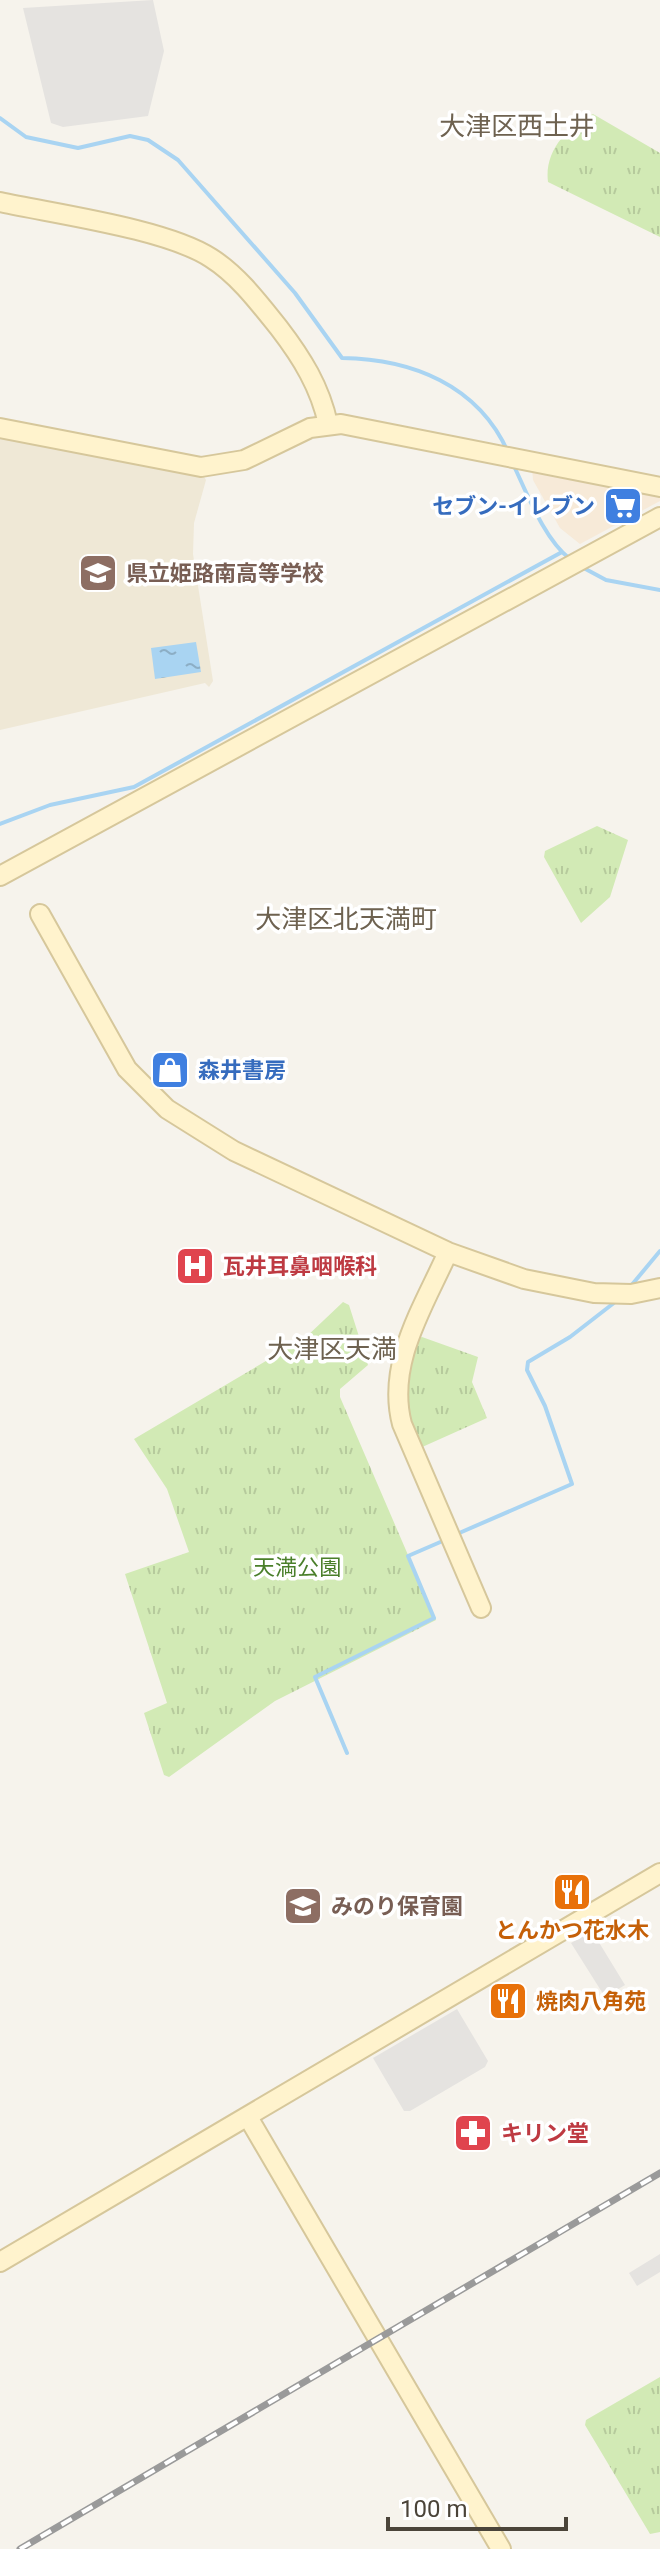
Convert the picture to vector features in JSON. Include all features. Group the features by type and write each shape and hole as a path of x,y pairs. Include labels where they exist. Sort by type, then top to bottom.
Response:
{"street":[{"path":"0,202 171,239 214,259 254,297 298,353 322,394 328,424"},
{"path":"0,428 201,467 244,460 310,428 328,424 369,428 660,487"},
{"path":"0,876 660,517"},
{"path":"40,914 127,1069 167,1109 262,1166 448,1252 557,1289 631,1294 660,1288"},
{"path":"448,1252 400,1363 395,1391 402,1424 481,1608"},
{"path":"0,2262 660,1873"},
{"path":"248,2117 501,2549"}],"shaded area":[{"path":"153,0 164,51 148,116 63,127 51,123 23,8"},
{"name":"県立姫路南高等学校","path":"0,434 203,475 206,480 194,523 193,554 213,681 209,687 205,683 0,730"},
{"path":"532,469 660,495 660,501 580,544 560,528 533,480"},
{"path":"592,1931 625,1985 605,1997 571,1943"},
{"path":"457,2009 488,2061 485,2067 410,2111 404,2111 373,2058"},
{"path":"660,2254 660,2272 637,2286 629,2273"}],"green space":[{"path":"593,114 660,153 660,237 548,182 550,160 559,141 574,126"},
{"path":"597,826 628,840 610,897 581,923 544,857 545,851"},
{"name":"天満公園","path":"343,1302 349,1305 368,1365 340,1389 340,1397 436,1620 275,1701 169,1777 164,1775 144,1713 167,1703 125,1574 189,1552 167,1489 134,1439 305,1338"},
{"path":"422,1337 478,1357 472,1382 487,1418 420,1448 407,1418 402,1395 414,1339"},
{"path":"660,2377 660,2532 650,2534 585,2425 586,2420"}],"water":[{"path":"196,642 201,672 155,679 151,648"}],"waterway":[{"path":"0,118 26,137 78,148 130,136 148,140 178,160 295,293 342,358 393,364 440,380 479,409 508,452"},
{"path":"513,464 544,528 570,559"},
{"path":"0,824 50,805 134,787 562,552"},
{"path":"580,566 606,580 660,590"},
{"path":"630,1287 660,1251"},
{"path":"457,1534 572,1484 545,1406 527,1370 528,1362 570,1337 619,1299"},
{"path":"347,1753 315,1677 434,1618 408,1556 445,1540"}],"railway":[{"path":"20,2549 660,2173"}],"place":[{"name":"セブン-イレブン","path":"623,506"},
{"name":"県立姫路南高等学校","path":"98,573"},
{"name":"森井書房","path":"170,1070"},
{"name":"瓦井耳鼻咽喉科","path":"195,1266"},
{"name":"とんかつ花水木","path":"572,1892"},
{"name":"みのり保育園","path":"303,1906"},
{"name":"焼肉八角苑","path":"508,2001"},
{"name":"キリン堂","path":"473,2133"}],"district":[{"name":"大津区西土井","path":"517,126"},
{"name":"大津区北天満町","path":"346,919"},
{"name":"大津区天満","path":"332,1349"}]}
